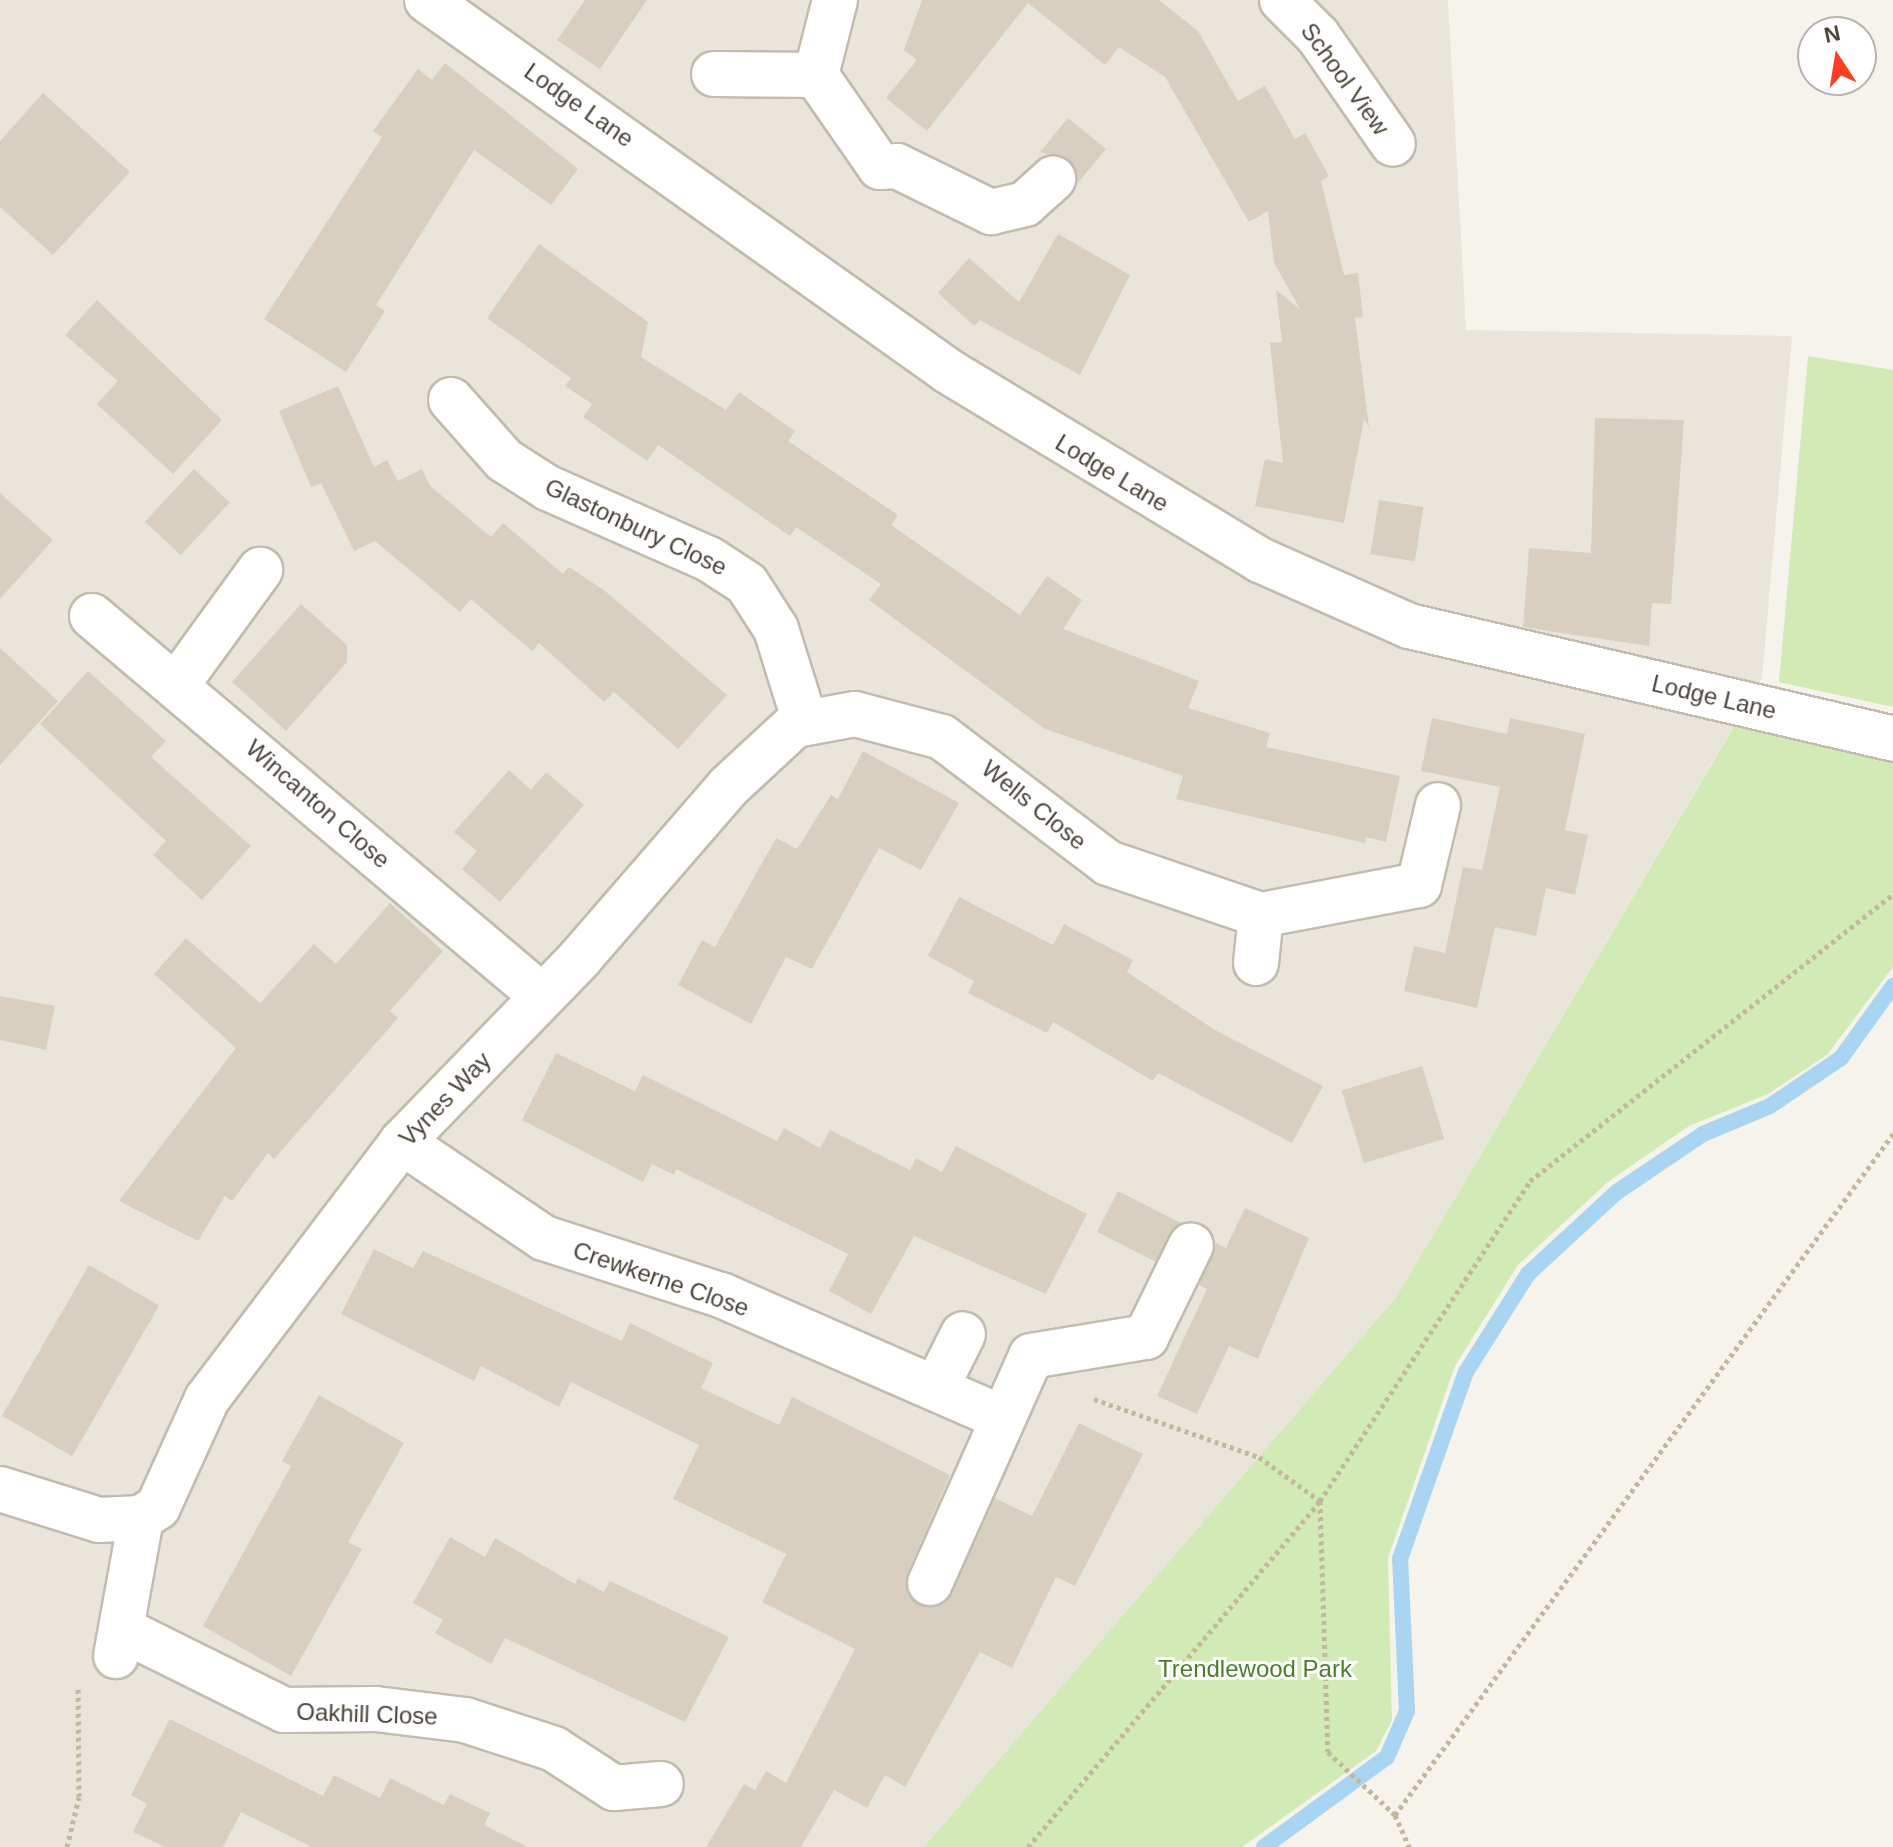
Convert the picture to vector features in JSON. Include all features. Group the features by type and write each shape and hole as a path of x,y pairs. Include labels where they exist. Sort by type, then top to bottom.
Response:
{"street":[{"name":"Lodge Lane","path":"427,0 948,371 1260,560 1409,626 1893,739"},
{"path":"835,0 816,75 880,167 897,166 991,212 1035,200 1053,179"},
{"name":"School View","path":"1297,5 1393,144"},
{"path":"714,74 816,75"},
{"name":"Glastonbury Close","path":"451,400 504,460 548,488 709,559 747,584 776,629 805,722"},
{"path":"178,683 260,570"},
{"name":"Wincanton Close","path":"92,616 178,683 542,996"},
{"name":"Wells Close","path":"805,722 869,716 942,737 1108,863 1261,915 1419,885 1438,805"},
{"name":"Vynes Way","path":"141,1518 162,1502 201,1409 253,1332 402,1142 542,996 728,787 805,722"},
{"path":"1256,963 1261,915"},
{"name":"Crewkerne Close","path":"402,1142 544,1238 721,1295 1002,1418"},
{"path":"930,1583 1031,1356 1146,1337 1191,1245"},
{"path":"936,1388 963,1334"},
{"path":"0,1489 99,1520 141,1518 119,1644"},
{"name":"Oakhill Close","path":"119,1644 284,1710 388,1709 465,1720 554,1749 611,1802 661,1784"}],"path":[{"path":"1028,1847 1320,1501 1530,1181 1893,894"},
{"path":"1395,1815 1893,1134"},
{"path":"1076,1393 1259,1457 1320,1501"},
{"path":"1320,1501 1328,1752 1395,1815 1409,1847"},
{"path":"67,1847 79,1797 80,1678 119,1644"}],"shaded area":[{"path":"0,0 1448,0 1466,330 1792,336 1762,678 1397,1296 924,1847 0,1847"}],"green space":[{"path":"1808,356 1893,370 1893,707 1779,682"},
{"name":"Trendlewood Park","path":"1739,718 1893,754 1893,967 1827,1055 1768,1094 1689,1126 1609,1181 1518,1265 1455,1366 1388,1558 1392,1720 1376,1751 1242,1847 924,1847 1397,1296"}],"building":[{"path":"585,0 647,0 600,69 557,40"},
{"path":"922,0 1159,0 1198,31 1238,101 1265,86 1295,139 1305,133 1329,176 1321,181 1344,275 1358,273 1363,317 1355,318 1369,427 1364,419 1344,523 1255,506 1265,459 1283,463 1270,343 1282,342 1276,290 1300,309 1274,263 1268,211 1249,222 1165,77 1119,47 1105,65 1028,3 927,131 886,98 917,60 904,50"},
{"path":"445,63 578,169 551,205 474,150 376,305 385,311 346,372 264,319 382,137 373,131 418,69 432,80"},
{"path":"43,93 130,172 53,255 0,207 0,141"},
{"path":"1068,118 1106,149 1078,183 1071,162 1040,152"},
{"path":"1058,234 1130,275 1080,375 980,320 974,326 938,293 969,258 1019,302"},
{"path":"539,244 648,322 641,357 726,410 739,392 795,431 788,441 898,515 891,525 1020,615 1047,576 1082,600 1063,629 1199,681 1188,708 1270,733 1266,747 1400,776 1386,842 1366,837 1365,843 1176,799 1183,776 1045,729 869,600 881,584 796,527 790,536 658,445 647,461 583,417 592,404 565,386 571,378 487,318"},
{"path":"97,300 222,420 173,474 97,404 118,381 65,335"},
{"path":"338,386 374,467 387,460 398,481 422,469 430,486 491,537 503,523 563,574 569,567 605,591 727,695 678,749 614,692 604,702 539,643 532,651 471,599 460,612 375,541 354,551 321,483 311,487 279,411"},
{"path":"1595,418 1684,420 1671,604 1652,603 1649,646 1523,627 1529,548 1591,553"},
{"path":"194,469 230,502 181,555 145,522"},
{"path":"0,493 53,540 0,599"},
{"path":"1379,500 1423,507 1415,561 1370,554"},
{"path":"301,604 347,645 347,662 286,731 232,682"},
{"path":"0,648 58,701 0,765"},
{"path":"88,671 166,741 151,757 251,846 202,900 153,855 166,841 40,724"},
{"path":"1432,718 1507,734 1510,718 1585,734 1565,830 1588,835 1575,895 1546,888 1536,936 1495,927 1477,1008 1404,991 1414,946 1445,953 1463,867 1482,870 1500,787 1421,771"},
{"path":"863,751 959,803 921,870 879,848 812,969 786,957 751,1024 678,985 702,940 715,947 776,838 797,849 831,795 838,799"},
{"path":"509,770 531,790 546,772 584,805 500,902 462,869 477,851 454,832"},
{"path":"959,897 1053,945 1064,924 1133,960 1127,972 1215,1030 1323,1086 1292,1143 1158,1073 1153,1081 1053,1022 1047,1033 968,993 974,981 928,956"},
{"path":"390,903 443,951 390,1011 398,1018 274,1159 268,1153 232,1201 225,1196 198,1241 119,1201 236,1048 154,974 186,938 260,1003 314,944 336,964"},
{"path":"0,996 55,1006 46,1050 0,1040"},
{"path":"556,1053 635,1091 643,1075 777,1141 784,1128 820,1148 830,1130 910,1170 916,1158 942,1172 956,1146 1087,1214 1046,1294 914,1236 871,1314 829,1291 848,1254 676,1169 674,1175 652,1164 643,1182 522,1120"},
{"path":"1422,1066 1444,1139 1364,1163 1342,1091"},
{"path":"1118,1191 1180,1223 1159,1264 1097,1232"},
{"path":"1245,1208 1309,1238 1258,1359 1229,1346 1197,1414 1157,1396 1207,1289 1199,1285 1216,1243 1226,1248"},
{"path":"374,1249 413,1268 423,1251 622,1341 630,1323 713,1363 701,1388 779,1425 792,1397 950,1475 907,1574 909,1597 921,1606 944,1604 952,1594 995,1498 1032,1516 1079,1423 1143,1454 1075,1586 1056,1577 1012,1668 980,1652 905,1787 885,1775 867,1808 834,1790 801,1847 706,1847 744,1784 755,1790 766,1771 786,1783 855,1649 762,1602 786,1554 673,1499 699,1445 571,1382 559,1407 481,1366 474,1381 341,1314"},
{"path":"89,1265 159,1306 72,1456 2,1416"},
{"path":"319,1395 404,1443 348,1542 362,1549 291,1676 203,1626 291,1466 282,1461"},
{"path":"450,1537 485,1557 495,1538 575,1584 578,1578 604,1592 610,1581 729,1637 685,1722 505,1638 491,1664 435,1633 443,1620 413,1603"},
{"path":"170,1719 323,1796 334,1775 380,1798 390,1778 444,1805 450,1794 490,1813 484,1825 528,1847 312,1847 241,1812 223,1847 165,1847 133,1832 147,1804 131,1795"}],"waterway":[{"path":"1264,1847 1387,1757 1407,1711 1400,1559 1466,1372 1528,1274 1617,1192 1703,1134 1770,1106 1841,1058 1893,986"}]}
